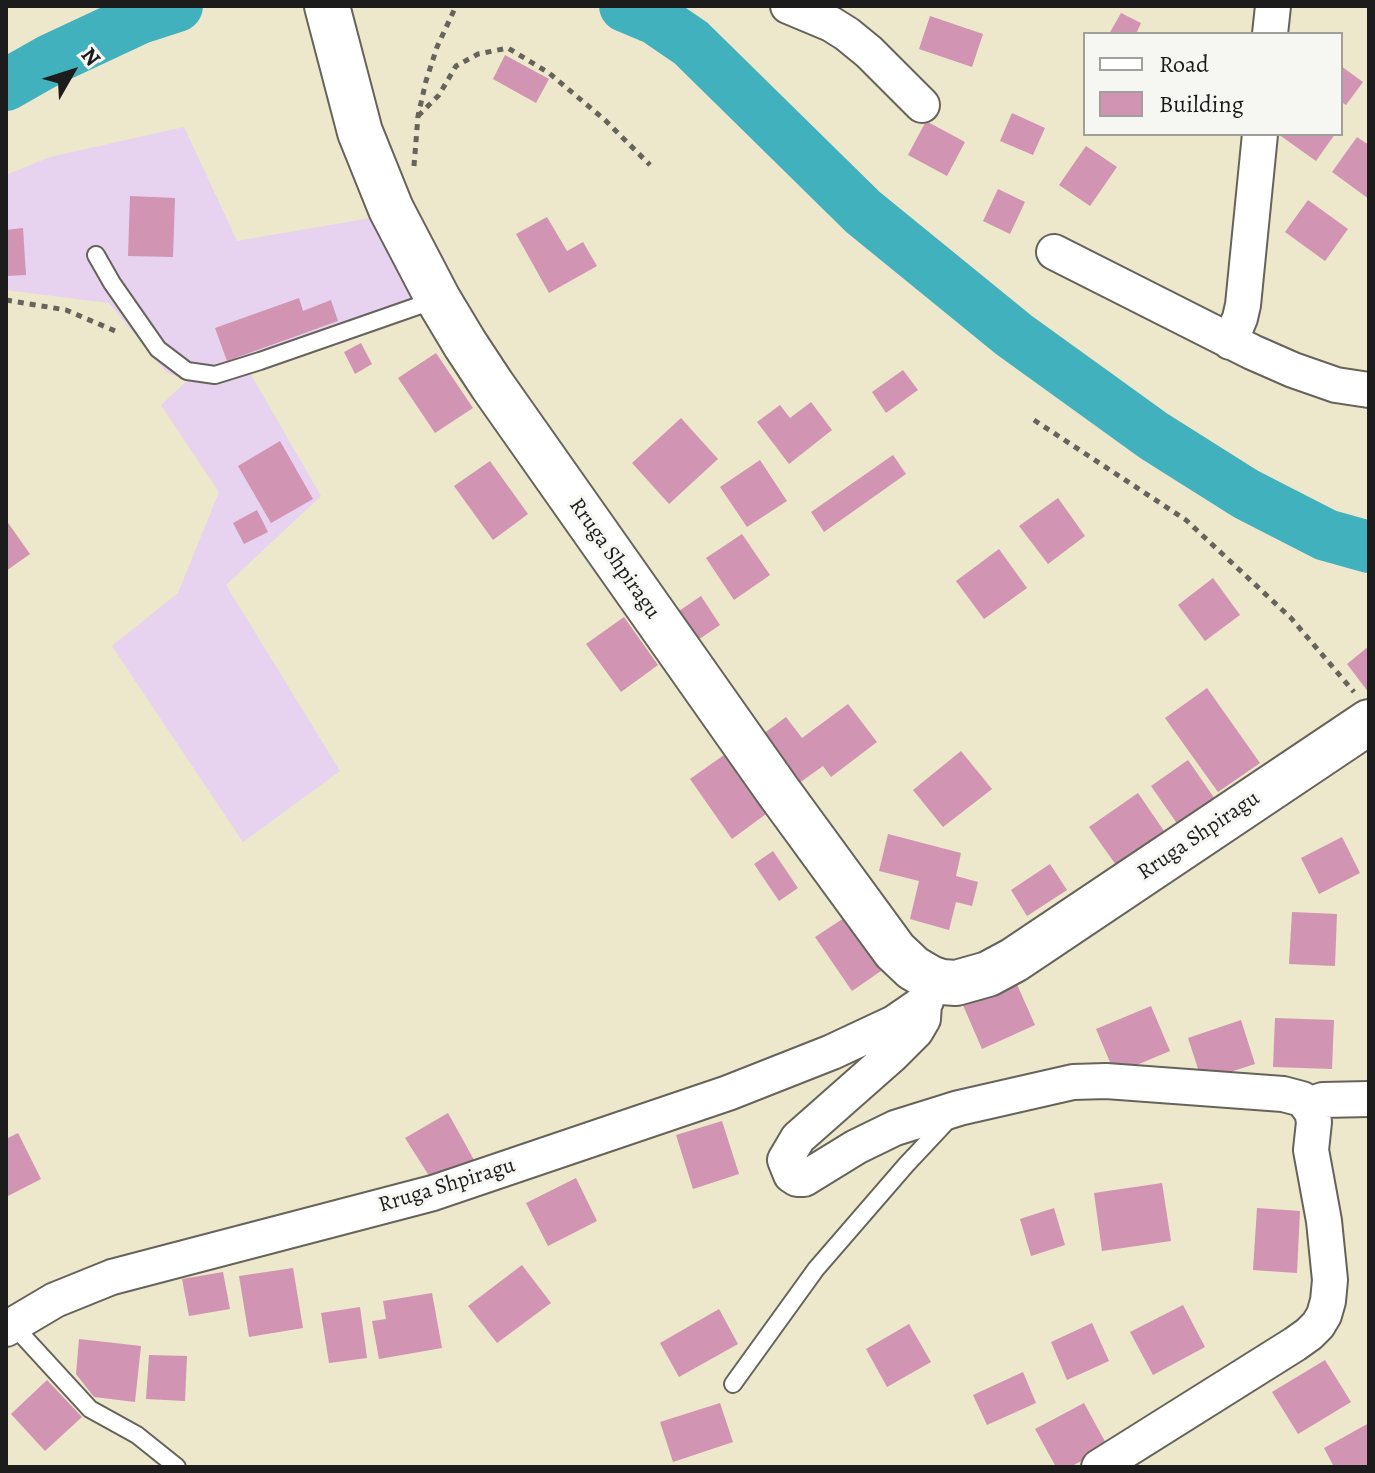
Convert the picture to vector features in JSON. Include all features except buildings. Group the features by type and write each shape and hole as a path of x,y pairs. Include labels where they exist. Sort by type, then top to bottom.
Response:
{"street":[{"name":"Rruga Shpiragu","path":"327,6 360,132 391,209 438,299 492,385 843,881 895,951 913,968 930,978 933,992"},
{"path":"788,6 847,34 922,105"},
{"path":"1270,32 1273,6"},
{"path":"1230,342 1243,305 1260,136"},
{"path":"1054,252 1230,342 1293,370 1336,385 1369,390"},
{"name":"Rruga Shpiragu","path":"8,1324 55,1300 112,1277 433,1193 728,1093 832,1052 894,1023 933,992 973,980 1014,960 1364,710"},
{"path":"933,992 916,1031 798,1138 785,1160 791,1175 804,1179 877,1136 959,1108 1055,1085 1091,1081 1269,1092 1302,1099 1312,1112 1311,1150 1324,1221 1330,1280 1324,1315 1309,1334 1295,1344 1099,1467"},
{"path":"1308,1105 1323,1100 1369,1099"}],"lane":[{"path":"96,255 158,349 187,371 215,375 438,299"},
{"path":"733,1384 816,1269 959,1108"},
{"path":"8,1324 90,1409 137,1435 177,1467"}],"path":[{"path":"414,178 418,116 426,81 437,47 456,6"},
{"path":"418,116 439,95 456,66 478,54 508,48 549,73 605,120 650,165"},
{"path":"6,300 66,310 158,349"},
{"path":"1034,420 1186,520 1291,618 1364,710"}],"shaded area":[{"path":"184,127 237,241 371,218 423,294 250,373 321,496 226,585 340,771 243,842 112,646 178,593 219,492 161,405 187,381 166,372 109,303 6,290 6,175 50,157"}],"waterway":[{"path":"6,85 50,60 140,18 177,6"},
{"path":"625,6 656,19 691,43 863,212 1014,335 1154,436 1246,494 1326,535 1369,547"}]}
